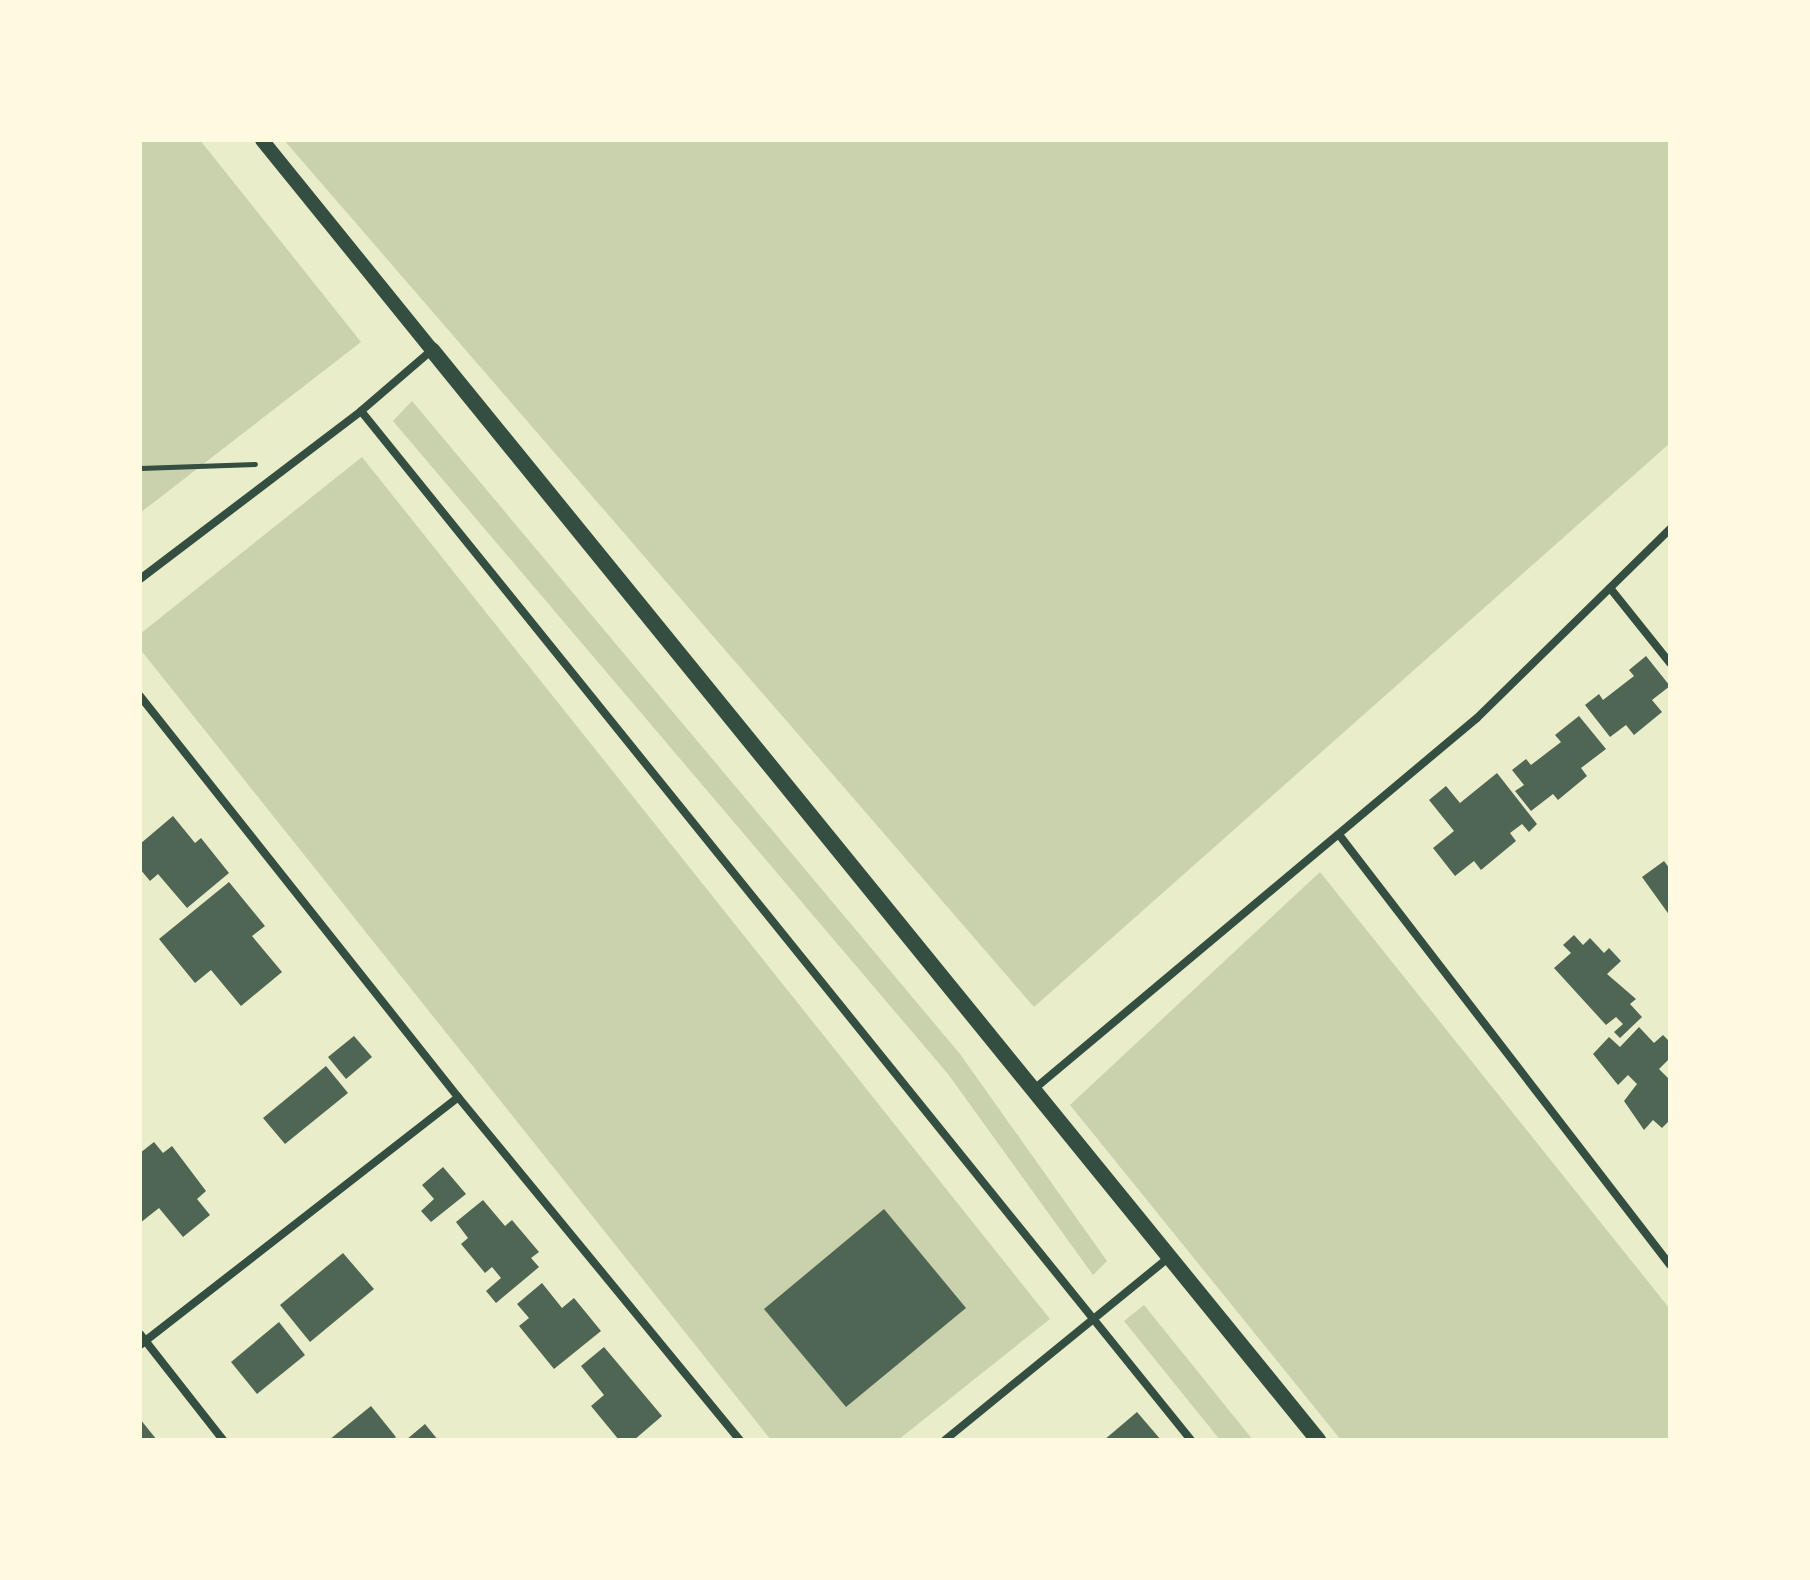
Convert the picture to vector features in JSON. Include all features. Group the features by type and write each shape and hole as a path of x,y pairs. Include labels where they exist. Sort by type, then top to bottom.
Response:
{"main road":[{"path":"432,350 1318,1440"}],"street":[{"path":"140,579 361,411 432,350 262,140"},
{"path":"361,411 1191,1440"},
{"path":"1033,1090 1340,836 1477,718 1670,529"},
{"path":"1610,588 1670,663"},
{"path":"140,696 458,1097 740,1440"},
{"path":"1340,836 1670,1265"},
{"path":"223,1440 142,1340 458,1097"},
{"path":"945,1440 1169,1257"}],"path":[{"path":"140,468 292,462"}],"green space":[{"path":"140,140 200,140 361,342 140,513"},
{"path":"284,140 1670,140 1670,443 1034,1007"},
{"path":"412,401 960,1054 1107,1261 1093,1275 948,1074 393,421"},
{"path":"362,457 1050,1319 898,1440 771,1440 140,649 140,634"},
{"path":"1320,872 1670,1309 1670,1436 1665,1440 1341,1440 1070,1105"},
{"path":"1144,1305 1253,1440 1220,1440 1124,1321"}],"building":[{"path":"1646,656 1670,686 1652,700 1662,712 1634,735 1626,725 1610,737 1585,705 1599,694 1603,700 1634,676 1629,670"},
{"path":"1579,716 1606,749 1581,768 1587,776 1558,800 1553,794 1531,811 1515,791 1524,785 1512,770 1526,759 1531,765 1561,742 1555,735"},
{"path":"1497,773 1537,824 1529,832 1522,824 1510,833 1516,841 1481,870 1474,861 1455,876 1433,848 1454,831 1429,800 1446,786 1460,803"},
{"path":"173,816 195,843 201,838 229,873 187,908 158,874 150,881 140,869 140,844"},
{"path":"1664,861 1670,869 1670,916 1642,877"},
{"path":"229,882 265,926 252,936 282,972 241,1006 211,970 195,983 159,939"},
{"path":"1574,935 1583,945 1590,938 1604,953 1609,948 1621,961 1607,974 1636,999 1630,1004 1642,1017 1620,1038 1614,1032 1623,1024 1616,1017 1606,1025 1554,968 1571,953 1563,945"},
{"path":"1639,1027 1654,1043 1663,1035 1670,1042 1670,1058 1659,1069 1670,1080 1670,1120 1662,1128 1653,1120 1644,1130 1624,1101 1637,1084 1628,1075 1618,1085 1593,1054 1609,1037 1620,1047"},
{"path":"354,1036 372,1057 346,1079 328,1057"},
{"path":"326,1066 348,1093 285,1144 263,1118"},
{"path":"154,1142 163,1153 172,1146 206,1191 197,1199 210,1215 183,1237 159,1208 140,1223 140,1153"},
{"path":"443,1167 466,1194 431,1222 421,1211 434,1199 422,1185"},
{"path":"483,1200 505,1226 512,1220 539,1252 531,1258 539,1267 496,1303 486,1291 501,1278 492,1267 485,1273 461,1244 468,1238 456,1222"},
{"path":"884,1209 966,1308 846,1407 764,1309"},
{"path":"343,1253 374,1289 310,1342 280,1305"},
{"path":"542,1283 562,1308 574,1298 601,1331 554,1369 519,1326 529,1318 517,1304"},
{"path":"279,1322 305,1355 257,1394 231,1362"},
{"path":"604,1347 662,1416 634,1440 619,1440 591,1406 604,1395 581,1366"},
{"path":"371,1406 396,1437 392,1440 329,1440"},
{"path":"1137,1412 1161,1440 1104,1440"},
{"path":"140,1419 157,1440 140,1440"},
{"path":"425,1424 438,1440 406,1440"}]}
